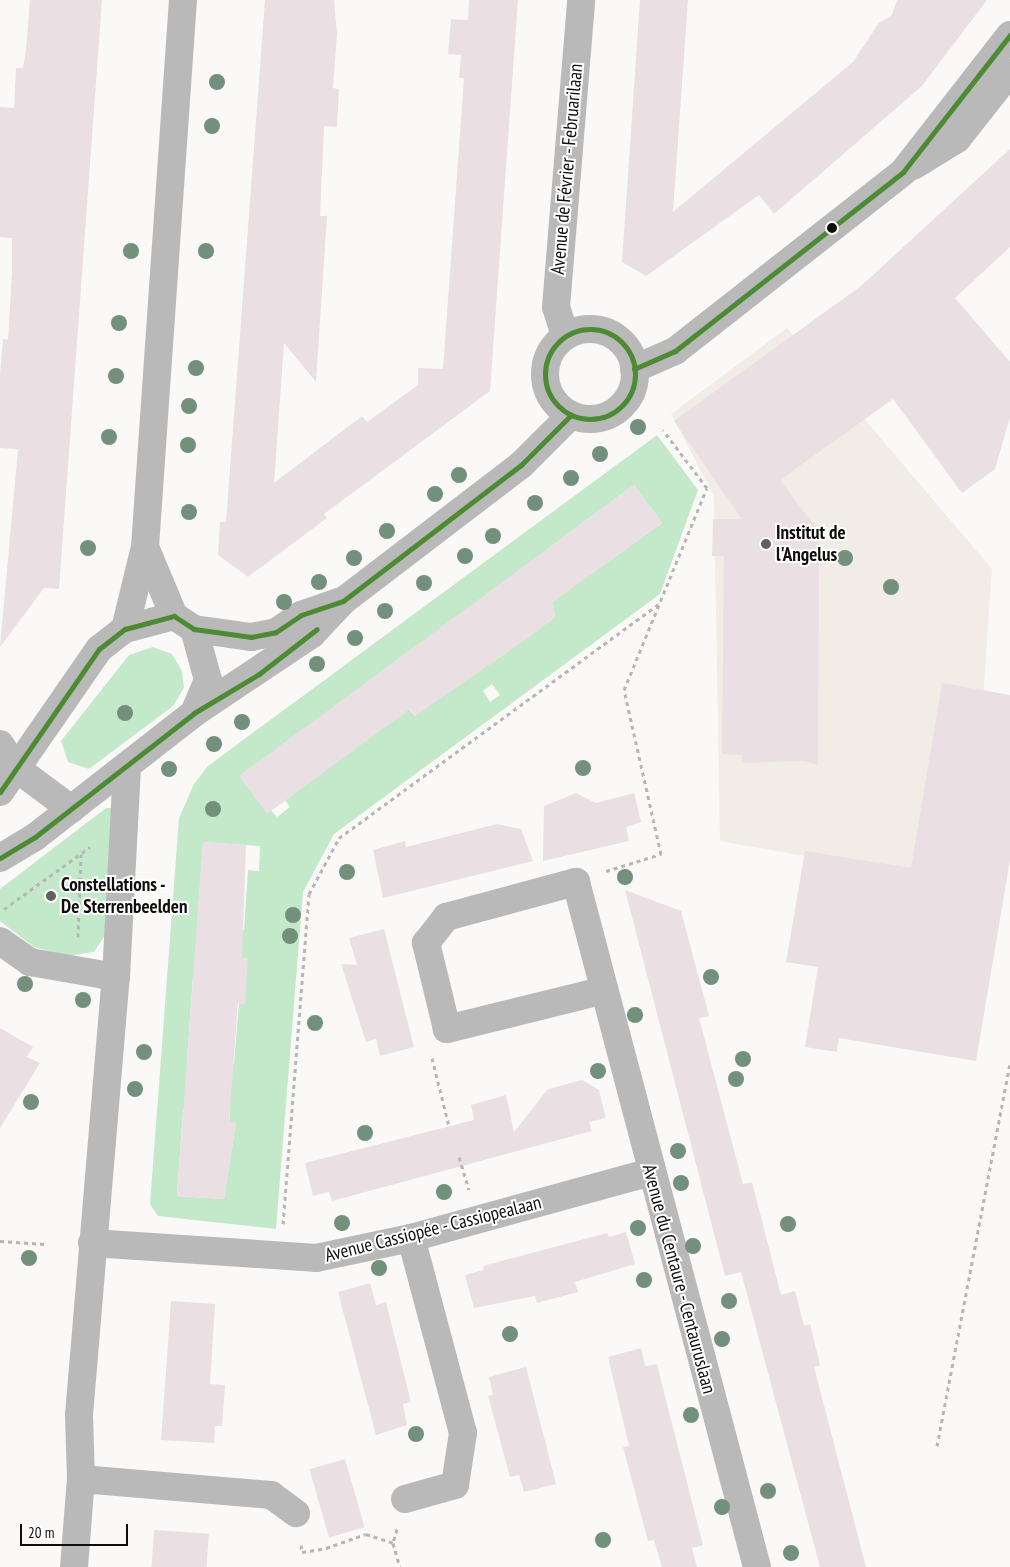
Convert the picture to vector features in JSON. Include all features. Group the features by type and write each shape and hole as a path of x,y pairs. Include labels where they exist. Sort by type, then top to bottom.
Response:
{"street":[{"path":"125,629 145,546 183,0"},
{"name":"Avenue de Février - Februarilaan","path":"566,336 556,307 581,0"},
{"path":"903,172 1010,35"},
{"path":"634,369 675,351 903,172 957,139 1010,72"},
{"path":"577,331 603,331 624,345 634,369 630,396 610,415 597,419 570,415 550,397 544,370 555,345 566,336 577,331"},
{"path":"0,858 71,809 194,713 312,634 343,601 521,465 570,415"},
{"path":"145,546 184,622 208,680 194,713"},
{"path":"0,792 99,649 125,629 184,622 251,637 276,632 301,616 343,601"},
{"path":"0,744 16,768 71,809"},
{"path":"74,1567 80,1479 79,1415 92,1243 116,977 127,767"},
{"path":"576,882 446,917 426,944 447,1029 601,991"},
{"name":"Avenue du Centaure - Centauruslaan","path":"576,882 601,991 757,1567"},
{"path":"0,941 30,962 116,977"},
{"name":"Avenue Cassiopée - Cassiopealaan","path":"92,1243 316,1258 411,1238 650,1172"},
{"path":"406,1499 455,1485 463,1433 411,1238"},
{"path":"80,1479 271,1495 296,1513"}],"path":[{"path":"576,882 661,854 624,690 707,488 663,430"},
{"path":"283,1222 309,894 339,838 660,603"},
{"path":"0,912 97,842"},
{"path":"78,946 81,854"},
{"path":"10,904 16,911"},
{"path":"70,934 78,936"},
{"path":"937,1446 1010,1065"},
{"path":"439,1085 449,1126"},
{"path":"0,1241 45,1244"},
{"path":"400,1567 393,1543 406,1499"},
{"path":"331,1544 366,1534 393,1543"}],"shaded area":[{"path":"787,328 992,569 970,886 720,841 714,496 671,414"}],"green space":[{"path":"657,435 698,490 660,594 334,834 303,892 276,1229 158,1216 150,1204 179,818 194,784 208,766","holes":["634,485 662,523 590,575 562,538","526,565 553,603 555,617 546,624 539,624","492,684 500,695 490,702 483,691","428,696 433,703 415,716 409,709","309,725 285,800 290,807 277,817 240,776","203,842 260,846 259,871 248,870 244,930 197,927","193,976 245,1004 239,1003 234,1064 187,1061","183,1110 230,1112 229,1122 236,1122 224,1199 177,1196"]},
{"path":"153,647 172,654 182,671 184,688 173,706 89,769 68,762 61,741 129,655"},
{"path":"106,808 115,808 105,935 94,952 67,956 34,947 0,921 0,889"}],"building":[{"path":"30,0 102,0 59,589 44,588 0,647 18,449 0,448 0,374 3,339 8,340 12,238 0,237 0,107 14,108 16,68 23,68"},
{"path":"265,0 334,0 337,33 333,88 339,89 337,127 324,126 320,216 327,216 316,382 284,343 274,483 362,416 367,422 418,385 418,368 443,369 464,78 459,78 461,55 448,54 451,19 468,20 469,0 518,0 490,391 324,514 327,518 248,577 218,555 220,522 226,522"},
{"path":"640,0 688,0 673,212 853,62 879,23 892,15 897,0 987,0 922,86 774,214 759,195 646,276 622,262"},
{"path":"1010,149 1010,247 955,298 1010,362 1010,417 995,469 962,493 893,399 780,480 819,532 818,765 803,761 742,763 742,755 722,754 724,556 712,556 713,519 742,519 674,421 861,286"},
{"path":"634,485 662,523 553,602 555,617 531,636 415,716 410,709 267,814 239,776"},
{"path":"942,683 1010,695 1010,860 976,1061 839,1038 837,1052 805,1047 818,967 786,962 805,851 911,868"},
{"path":"576,793 596,803 634,793 641,822 626,827 629,841 543,861 544,806"},
{"path":"497,824 521,829 533,861 383,898 373,850 405,841 406,847"},
{"path":"203,842 246,845 242,958 248,958 245,1004 238,1003 229,1122 236,1122 224,1199 177,1196"},
{"path":"625,890 681,911 709,1016 699,1018 743,1184 752,1182 781,1295 795,1291 804,1326 810,1324 820,1365 814,1367 866,1567 820,1567 741,1272 725,1276"},
{"path":"384,929 414,1047 380,1056 376,1039 366,1042 341,964 357,965 349,938"},
{"path":"0,1028 33,1047 27,1057 40,1063 0,1128"},
{"path":"582,1080 599,1090 606,1118 589,1122 592,1131 332,1201 329,1192 313,1196 305,1163 474,1120 471,1105 506,1095 514,1132 548,1089"},
{"path":"626,1232 635,1264 575,1282 578,1292 537,1303 535,1296 474,1308 465,1275 484,1270 483,1266 607,1233 609,1237"},
{"path":"370,1283 376,1305 386,1302 411,1402 403,1404 407,1425 376,1435 338,1292"},
{"path":"171,1301 215,1304 210,1384 225,1385 222,1426 215,1426 214,1443 161,1440"},
{"path":"641,1348 645,1366 657,1364 703,1545 692,1548 697,1567 662,1567 654,1540 648,1541 623,1447 629,1446 608,1357"},
{"path":"526,1367 556,1484 524,1492 519,1475 510,1477 488,1396 493,1395 489,1377"},
{"path":"345,1459 365,1527 329,1537 309,1469"},
{"path":"154,1530 209,1534 207,1567 151,1567"}],"transit line":[{"path":"634,369 675,351 903,172 1010,35"},
{"path":"590,329 607,333 622,342 631,357 635,374 631,391 622,406 607,415 590,419 573,415 558,406 549,391 545,374 549,357 558,342 573,333 590,329"},
{"path":"0,792 99,649 125,629 174,616 194,629 251,637 276,632 301,615 343,601 521,465 571,415"},
{"path":"0,858 35,837 194,713 259,674 317,629"}],"place":[{"name":"Institut de l'Angelus","path":"766,544"},
{"name":"Constellations - De Sterrenbeelden","path":"51,896"}]}
